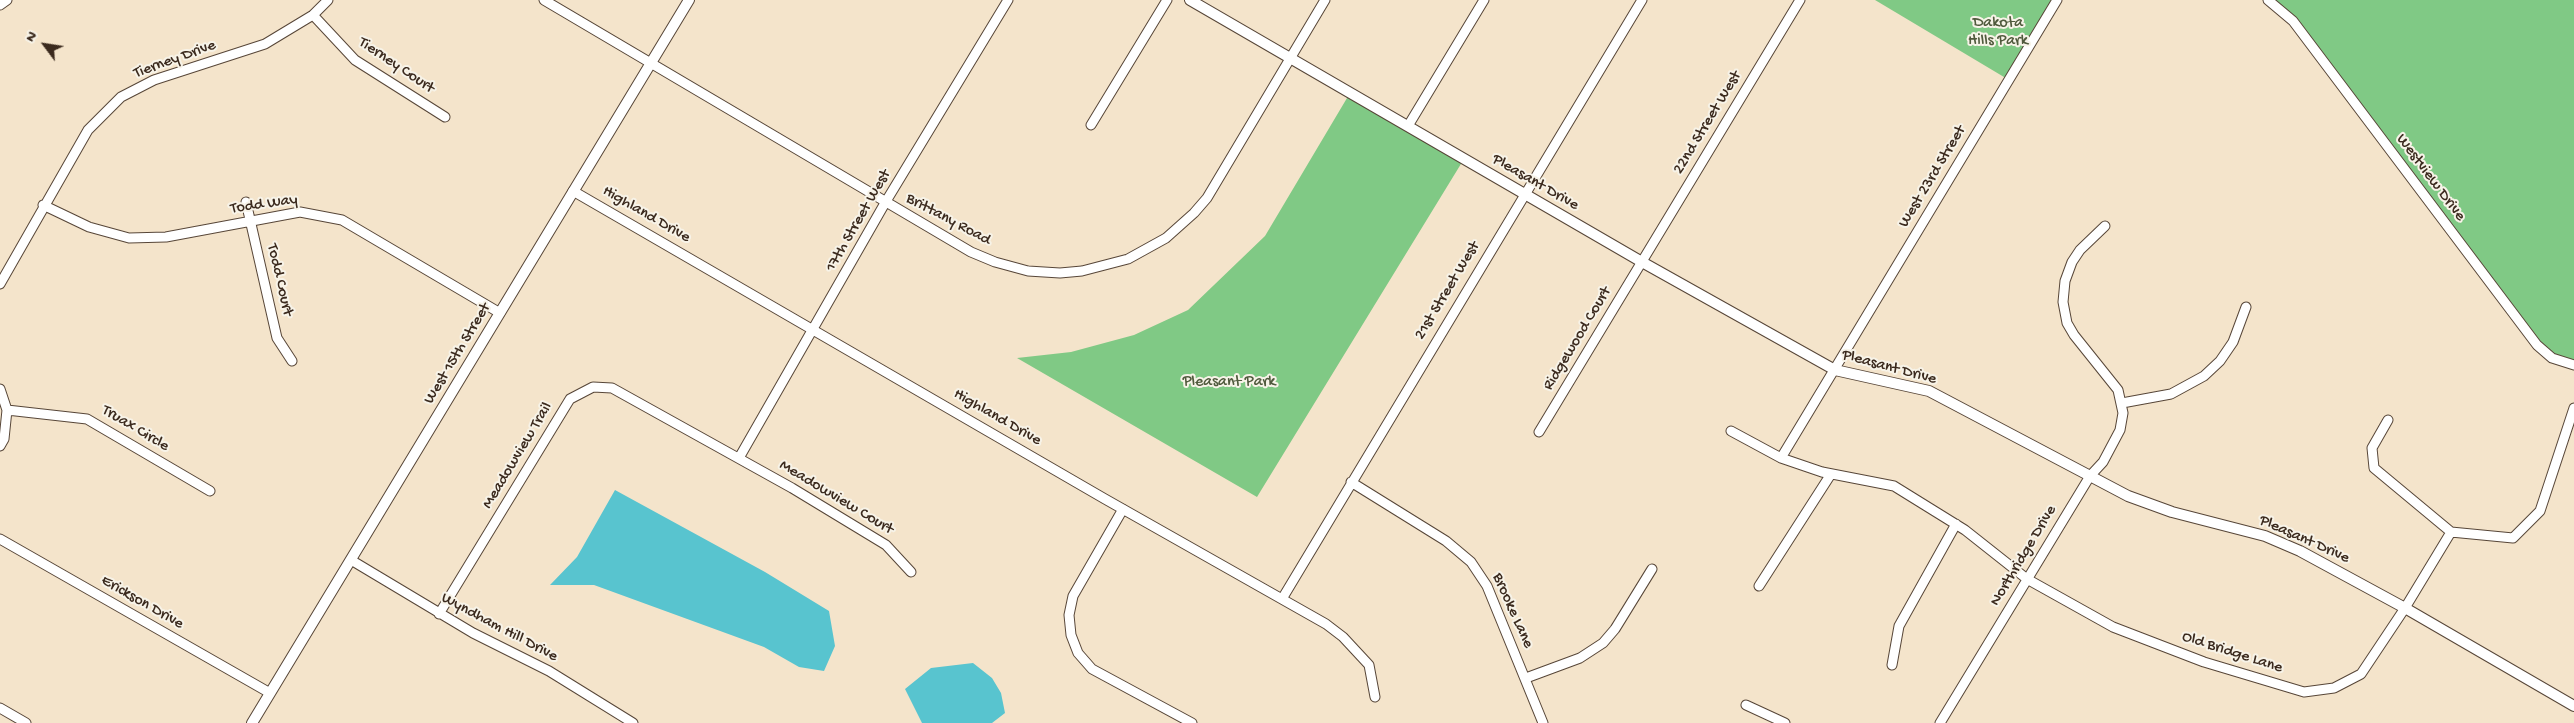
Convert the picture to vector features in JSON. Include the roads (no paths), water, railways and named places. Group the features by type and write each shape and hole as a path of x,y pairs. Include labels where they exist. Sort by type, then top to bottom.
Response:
{"street":[{"path":"0,6 7,0"},
{"name":"Tierney Drive","path":"0,284 43,205 88,130 121,97 154,80 265,44 313,15 328,0"},
{"name":"Brittany Road","path":"544,0 885,203 972,252 1022,270 1060,273 1082,271 1128,259 1148,250 1179,228 1207,198 1325,0"},
{"name":"West 15th Street","path":"252,723 689,0"},
{"name":"17th Street West","path":"739,458 815,329 885,203 1008,0"},
{"path":"1091,125 1167,0"},
{"name":"Pleasant Drive","path":"1190,0 1642,262 1834,370 1929,391 2128,496 2172,512 2265,536 2300,551 2405,608 2574,706"},
{"path":"1408,126 1484,0"},
{"name":"21st Street West","path":"1282,599 1642,0"},
{"name":"22nd Street West","path":"1642,262 1800,0"},
{"name":"West 23rd Street","path":"1781,458 2057,0"},
{"name":"Westview Drive","path":"2268,0 2293,21 2537,346 2552,358 2574,365"},
{"name":"Tierney Court","path":"313,15 355,60 445,117"},
{"name":"Highland Drive","path":"573,191 815,329 1123,509 1326,624 1358,651 1369,665 1375,697"},
{"name":"Todd Court","path":"246,202 277,338 292,361"},
{"name":"Todd Way","path":"43,205 89,227 129,238 166,237 300,212 342,220 500,313"},
{"path":"2105,226 2080,250 2072,262 2065,281 2063,302 2065,316 2074,335 2115,384 2122,403 2171,394 2204,376 2220,361 2233,342 2246,307"},
{"name":"Ridgewood Court","path":"1539,432 1642,262"},
{"name":"Meadowview Trail","path":"439,614 570,399 592,387 612,388 739,458"},
{"path":"0,389 7,410 4,439 0,446"},
{"name":"Northridge Drive","path":"1940,723 2090,476 2103,462 2120,430 2123,413 2122,403"},
{"path":"2388,420 2372,448 2374,468 2451,532 2513,538 2540,511 2574,408"},
{"name":"Truax Circle","path":"7,410 87,419 210,491"},
{"name":"Old Bridge Lane","path":"1731,431 1781,458 1831,474 1894,486 1956,524 2027,579 2113,627 2204,662 2304,692 2334,688 2361,674 2405,608 2451,532"},
{"name":"Meadowview Court","path":"739,458 886,545 911,572"},
{"path":"1759,586 1831,474"},
{"name":"Brooke Lane","path":"1352,482 1446,540 1471,562 1487,586 1543,723"},
{"path":"1123,509 1073,596 1069,615 1071,635 1078,652 1098,673 1192,723"},
{"path":"1892,665 1899,626 1956,524"},
{"name":"Erickson Drive","path":"0,539 270,693"},
{"name":"Wyndham Hill Drive","path":"351,560 473,634 530,660 633,723"},
{"path":"1526,678 1580,658 1603,643 1615,629 1652,569"},
{"path":"1746,705 1785,723"},
{"path":"0,708 26,723"}],"water":[{"path":"615,490 765,572 829,611 835,646 824,671 799,667 764,647 594,585 550,585 577,557"},
{"path":"973,663 992,678 1001,693 1005,713 992,723 922,723 905,689 931,668"}],"park label":[{"name":"Dakota Hills Park","path":"1998,33"},
{"name":"Pleasant Park","path":"1229,383"}]}
